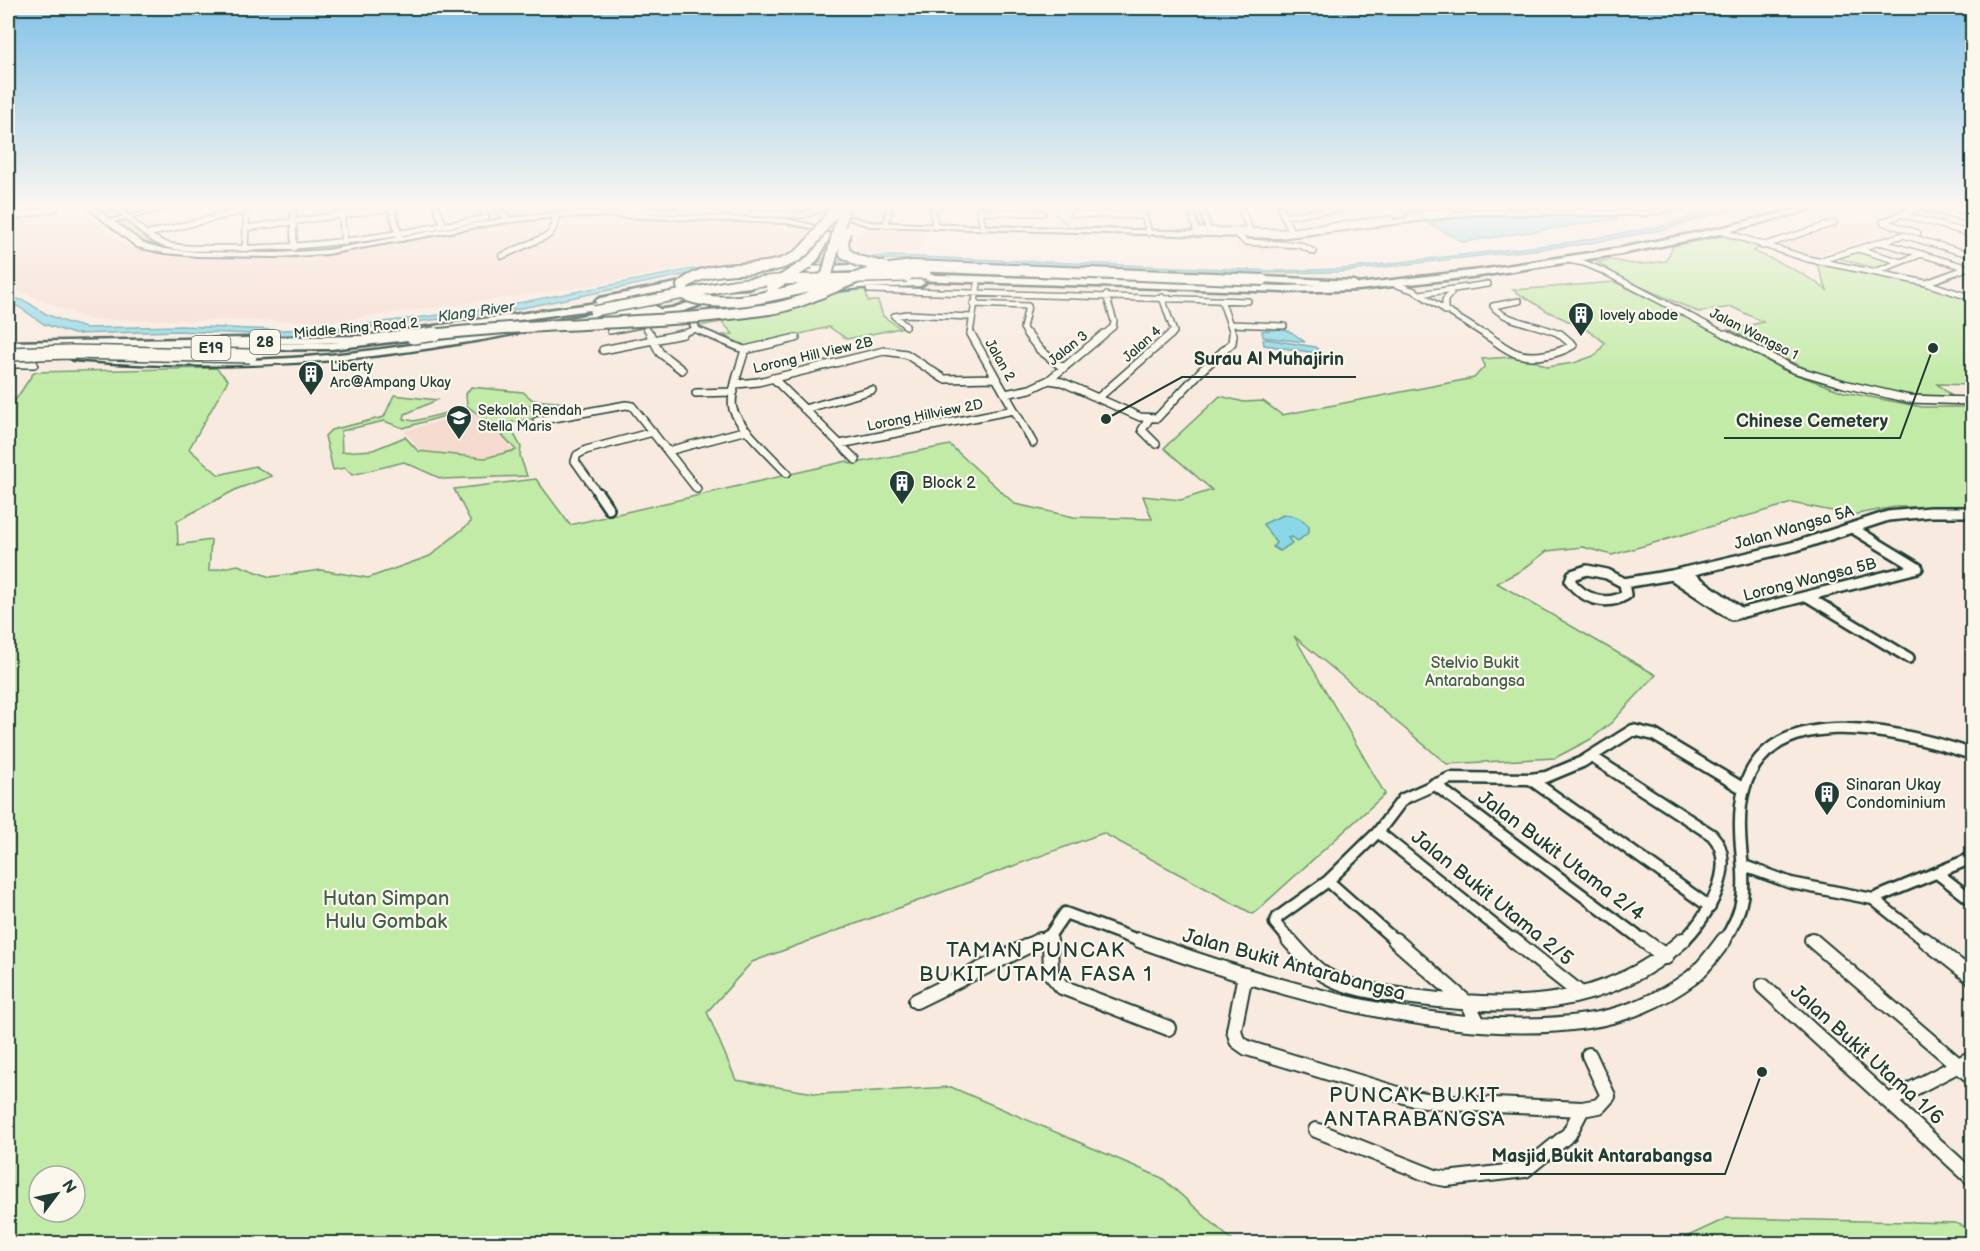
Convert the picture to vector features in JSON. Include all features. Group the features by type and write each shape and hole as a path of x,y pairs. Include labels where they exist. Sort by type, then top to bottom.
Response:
{"highway":[{"path":"766,266 699,275 684,284 683,292 695,300 728,302 821,284 891,280 928,272"},
{"path":"712,285 722,280 782,266"},
{"path":"609,326 716,303 775,285 804,266"},
{"path":"35,351 70,357 159,363 283,361 366,354 601,315 655,309 756,305 777,301 812,288 827,275 829,266"},
{"path":"889,266 928,272 1024,273 1081,279 1285,286 1354,284 1500,266"},
{"path":"609,326 772,308 805,300 867,274 910,266"},
{"path":"922,266 1354,284"},
{"name":"Middle Ring Road 2","path":"8,349 35,351 298,349 376,344 760,281 909,276 1293,289 1350,288 1394,284 1415,289 1534,266"},
{"path":"521,318 723,277 819,267 851,268 977,287 1037,281"},
{"path":"851,268 867,272 870,279 860,285"},
{"path":"766,292 753,285 753,281 770,272"},
{"name":"Middle Ring Road 2","path":"8,349 335,341 392,336 592,309 712,285 805,276 928,272"},
{"path":"723,295 884,284 909,276"},
{"path":"532,328 642,323 740,289 744,285 740,279 723,277"},
{"name":"E19","path":"8,349 331,346 489,327 609,326"},
{"path":"250,356 345,350 376,344"},
{"name":"E19","path":"8,349 250,356"},
{"path":"250,356 366,354"}],"street":[{"name":"Jalan Wangsa 1","path":"1592,266 1793,369 1844,384 1910,399 1972,401"},
{"name":"Jalan Wangsa 1","path":"1597,266 1603,271"},
{"path":"1846,266 1926,284 1972,298"},
{"path":"1873,272 1889,266"},
{"path":"1926,284 1970,268"},
{"path":"870,279 884,284 927,287 977,287 1106,296 1248,301"},
{"path":"1415,289 1450,290 1488,284"},
{"path":"869,290 977,287"},
{"name":"Jalan 2","path":"977,287 970,333 1033,443"},
{"path":"1415,289 1444,311 1517,354 1559,351 1573,345 1569,339 1559,334 1507,317 1493,306 1519,301"},
{"path":"659,321 746,306 799,290"},
{"path":"1444,311 1445,300 1451,293 1450,290"},
{"path":"746,306 763,299 766,292"},
{"name":"Jalan 3","path":"1005,394 1030,389 1049,380 1113,327 1114,321 1106,296"},
{"name":"Jalan 4","path":"1098,398 1174,332 1162,297"},
{"path":"1049,380 1062,382 1149,419 1157,418 1203,369 1232,343 1234,336 1221,300"},
{"path":"973,304 1028,306 1023,328 1032,344 1048,359 1062,367"},
{"path":"609,326 693,319 715,311"},
{"path":"906,326 894,316 907,314 971,317"},
{"path":"693,319 696,329"},
{"path":"642,323 662,354 682,370"},
{"path":"1230,324 1284,326"},
{"path":"603,350 696,329 745,350 796,338"},
{"path":"745,350 735,388 733,410 747,430 787,473"},
{"name":"Lorong Hill View 2B","path":"696,393 735,388 884,351 903,352 915,357 937,376 944,379 996,378"},
{"path":"8,364 34,364"},
{"path":"773,378 856,460"},
{"path":"804,409 872,390"},
{"path":"537,421 626,405 634,408 697,489"},
{"name":"Lorong Hillview 2D","path":"840,444 1014,410"},
{"path":"1149,419 1142,430 1156,444"},
{"path":"668,452 747,430"},
{"path":"609,509 575,461 578,455 586,450 653,432"},
{"name":"Jalan Wangsa 5A","path":"1624,583 1672,575 1796,546 1888,516 1907,513 1972,512"},
{"name":"Lorong Wangsa 5B","path":"1684,572 1736,614 1918,568 1851,528"},
{"path":"1587,570 1607,574 1624,583 1626,595 1614,601 1602,601 1585,595 1574,588 1570,581 1572,575 1587,570"},
{"path":"1672,575 1736,614"},
{"path":"1808,597 1909,658"},
{"name":"Jalan Bukit Antarabangsa","path":"1050,935 1065,913 1173,953 1357,1006 1408,1016 1478,1023 1573,1023 1626,1011 1658,998 1692,977 1715,952 1737,920 1742,900 1744,866 1741,819 1744,789 1760,756 1788,736 1809,729 1871,730 1926,740 1972,754"},
{"path":"1592,757 1718,840 1720,847 1720,886 1710,907 1692,933 1666,957 1628,979 1541,1004 1468,1004 1397,995 1332,979 1278,928 1275,922 1278,917 1328,881 1378,832 1403,799 1450,778 1530,779 1563,771 1592,757 1633,730 1654,735 1744,789"},
{"path":"1530,779 1710,907"},
{"name":"Jalan Bukit Utama 2/4","path":"1434,784 1666,957"},
{"name":"Jalan Bukit Utama 2/5","path":"1378,832 1581,994"},
{"path":"1873,899 1972,858"},
{"path":"1744,866 1791,883 1873,899 1972,977"},
{"path":"1937,873 1972,900"},
{"path":"1328,881 1468,1004 1478,1023"},
{"path":"916,1002 1050,935 1052,974 1062,987 1168,1028"},
{"path":"1812,940 1972,1077"},
{"path":"1245,975 1234,1030 1237,1041 1247,1048 1411,1098 1449,1103 1582,1109 1599,1106 1608,1096 1589,1055"},
{"name":"Jalan Bukit Utama 1/6","path":"1763,986 1972,1178"},
{"path":"1889,1101 1972,1058"},
{"path":"1316,1130 1435,1177 1446,1179 1525,1170 1569,1134 1582,1109"}],"shaded area":[{"path":"8,266 693,266 570,289 335,321 90,320 14,289 8,290"},
{"name":"Sekolah Rendah Stella Maris","path":"473,412 494,427 513,450 486,457 420,450 405,431"}],"green space":[{"path":"1604,266 1789,266 1828,291 1818,266 1837,266 1919,283 1972,300 1972,385 1937,384 1953,397 1896,393 1840,381 1786,360 1731,330 1763,322 1732,307 1698,312 1619,277"},
{"name":"Hutan Simpan Hulu Gombak","path":"1615,282 1720,333 1781,369 1844,392 1922,407 1972,407 1972,507 1895,507 1852,515 1792,503 1612,555 1583,547 1547,551 1522,570 1497,583 1656,675 1612,722 1591,739 1555,758 1447,764 1294,636 1385,794 1253,914 1103,833 752,962 707,1012 736,1080 820,1094 951,1087 1162,1178 1235,1243 8,1244 8,411 34,372 216,368 228,380 189,449 219,475 255,466 272,476 237,489 177,521 178,545 211,540 209,571 238,565 270,577 321,570 368,578 430,556 471,522 454,489 536,479 570,525 847,461 851,464 950,445 1015,504 1074,517 1152,519 1143,496 1181,500 1212,490 1164,448 1220,396 1244,402 1263,401 1282,415 1474,378 1485,366 1482,359 1526,356 1547,367 1574,363 1596,355 1605,343 1591,332 1547,311 1513,290"},
{"path":"884,287 885,292 866,293 868,301 878,301 883,316 900,328 847,339 829,327 747,347 723,335 733,334 722,322 700,326 697,318 779,308 834,290"},
{"path":"471,387 523,392 533,400 566,403 565,406 530,405 523,408 545,412 570,412 508,423 521,447 520,456 527,476 442,479 404,462 352,475 345,468 333,470 325,436 331,430 384,417 394,395 437,400 405,414 404,419 414,421 454,411 455,413 403,428 384,421 341,431 342,452 373,450 405,437 418,451 485,458 516,450 492,424 467,406 466,394"},
{"path":"1727,1218 1955,1223 1972,1229 1972,1243 1673,1243"}],"water":[{"name":"Klang River","path":"742,266 698,272 507,311 315,334 177,331 74,334 44,324 8,302 8,296 27,302 46,314 86,328 182,326 277,330 327,329 487,309 693,269"},
{"path":"1086,266 1276,271 1389,266 1340,272 1267,273"},
{"path":"1280,329 1291,332 1305,342 1263,337 1262,331"},
{"path":"1263,340 1315,347 1323,354 1264,345"},
{"path":"1283,515 1300,519 1309,526 1309,532 1298,541 1292,537 1288,538 1292,543 1280,551 1273,547 1276,543 1263,524"}],"place":[{"name":"lovely abode","path":"1581,338"},
{"name":"Chinese Cemetery","path":"1933,348"},
{"name":"Liberty Arc@Ampang Ukay","path":"311,397"},
{"name":"Surau Al Muhajirin","path":"1106,419"},
{"name":"Sekolah Rendah Stella Maris","path":"459,441"},
{"name":"Block 2","path":"902,506"},
{"name":"Sinaran Ukay Condominium","path":"1827,817"},
{"name":"Masjid Bukit Antarabangsa","path":"1762,1072"}],"district":[{"name":"TAMAN PUNCAK BUKIT UTAMA FASA 1","path":"1036,962"},
{"name":"PUNCAK BUKIT ANTARABANGSA","path":"1415,1107"}],"park label":[{"name":"Stelvio Bukit Antarabangsa","path":"1475,672"}]}
